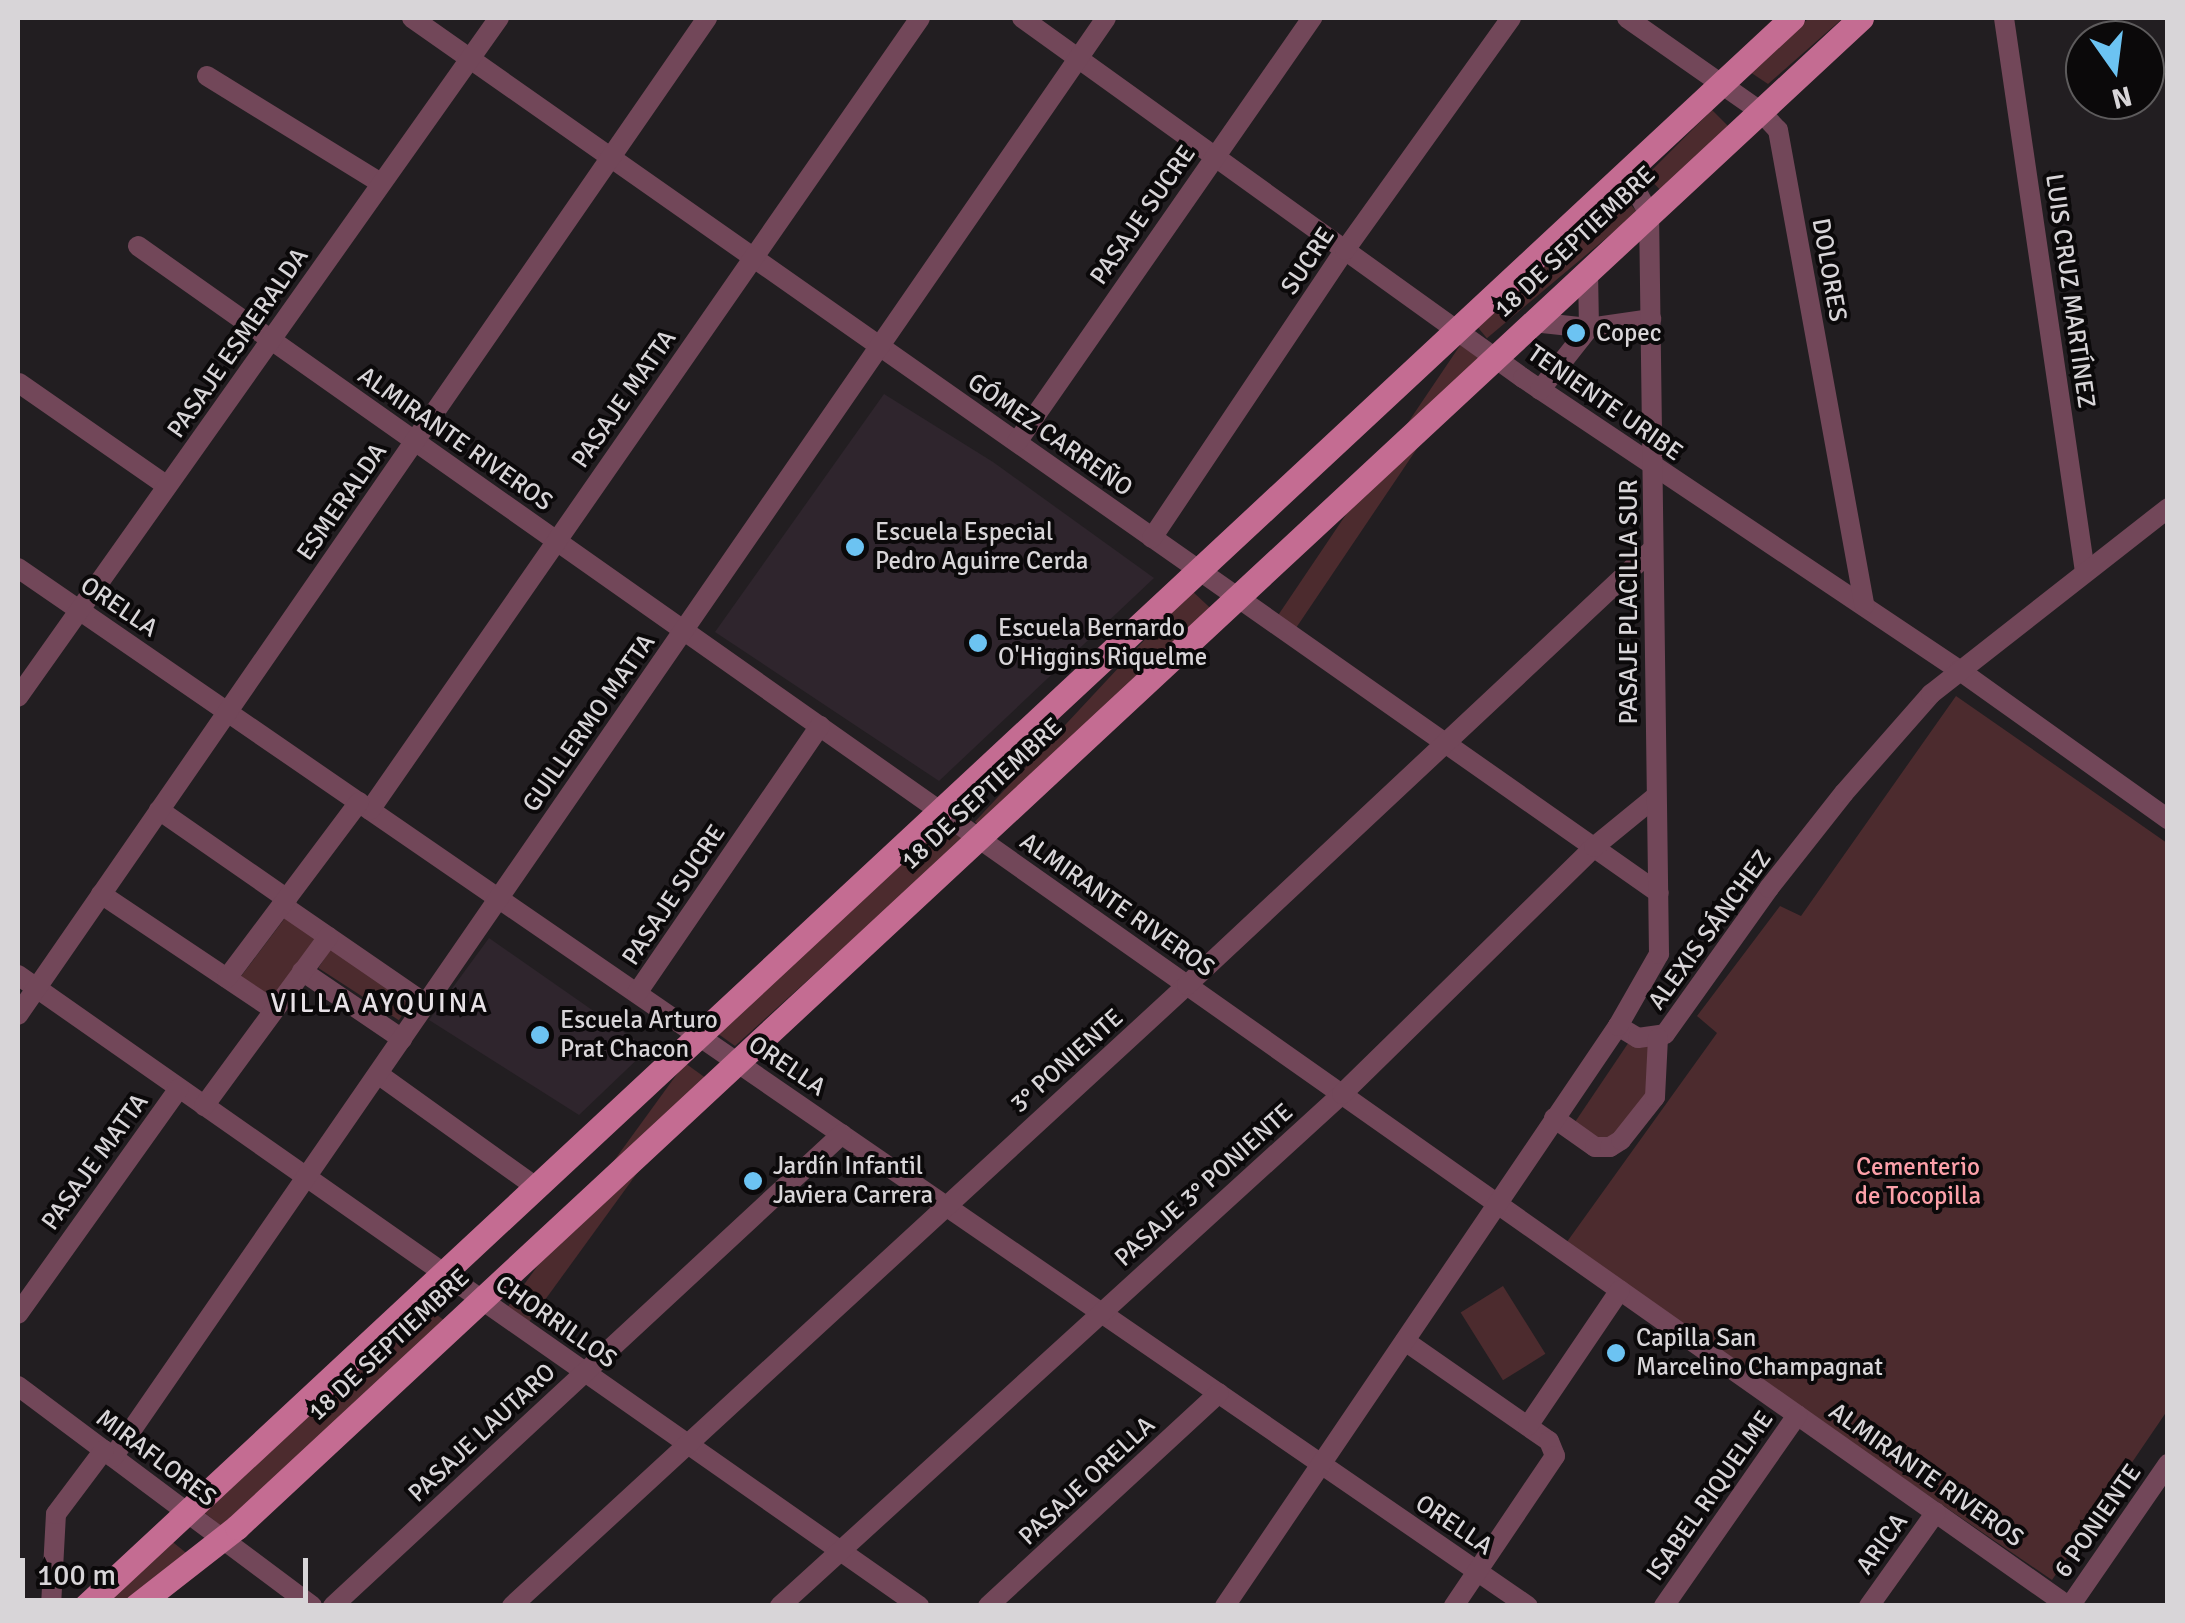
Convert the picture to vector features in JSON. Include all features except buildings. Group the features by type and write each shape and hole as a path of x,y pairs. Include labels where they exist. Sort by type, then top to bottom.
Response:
{"main road":[{"name":"18 DE SEPTIEMBRE","path":"86,1606 1792,18"},
{"name":"18 DE SEPTIEMBRE","path":"136,1606 224,1539 1861,18"}],"street":[{"name":"GÓMEZ CARREÑO","path":"412,18 1659,893"},
{"name":"PASAJE ESMERALDA","path":"18,697 499,18"},
{"name":"ESMERALDA","path":"18,1015 707,18"},
{"name":"PASAJE MATTA","path":"228,978 284,902 364,806 556,541 920,18"},
{"name":"TENIENTE URIBE","path":"1022,18 1540,390 1864,605 2168,819"},
{"name":"GUILLERMO MATTA","path":"52,1606 56,1514 109,1454 306,1178 1106,18"},
{"name":"PASAJE SUCRE","path":"1017,442 1312,18"},
{"name":"SUCRE","path":"1152,538 1345,250 1512,18"},
{"name":"LUIS CRUZ MARTÍNEZ","path":"2004,18 2086,572"},
{"name":"DOLORES","path":"1640,21 1760,111 1778,130 1864,605"},
{"path":"207,76 381,183"},
{"name":"PASAJE PLACILLA SUR","path":"1618,1026 1656,967 1659,893 1649,214 1626,172"},
{"name":"ALMIRANTE RIVEROS","path":"138,246 2069,1606"},
{"path":"1540,390 1589,328 1588,270"},
{"path":"1533,322 1589,328 1650,319"},
{"path":"19,383 167,486"},
{"name":"ALEXIS SÁNCHEZ","path":"1225,1606 1618,1026 1638,1038 1658,1038 1672,1026 1769,888 1844,793 1931,694 2168,508"},
{"name":"3° PONIENTE","path":"512,1606 1188,985 1652,549"},
{"name":"ORELLA","path":"18,568 1528,1606"},
{"name":"PASAJE SUCRE","path":"637,994 820,726"},
{"name":"PASAJE 3° PONIENTE","path":"780,1606 1342,1094 1594,847 1655,796"},
{"path":"159,810 426,1004"},
{"path":"101,894 273,1009"},
{"path":"204,1106 328,936"},
{"path":"302,971 402,1039"},
{"name":"CHORRILLOS","path":"18,975 919,1606"},
{"path":"1554,1118 1595,1147 1610,1147 1620,1140 1654,1097 1658,1038"},
{"path":"378,1074 536,1186"},
{"name":"PASAJE MATTA","path":"18,1314 179,1088"},
{"name":"PASAJE LAUTARO","path":"333,1606 842,1134"},
{"path":"1528,1426 1620,1290"},
{"path":"1405,1341 1549,1441 1556,1456 1454,1606"},
{"name":"MIRAFLORES","path":"18,1386 312,1606"},
{"name":"PASAJE ORELLA","path":"988,1606 1219,1394"},
{"name":"ISABEL RIQUELME","path":"1664,1606 1797,1415"},
{"name":"6 PONIENTE","path":"2069,1606 2168,1464"},
{"name":"ARICA","path":"1869,1606 1936,1512"}],"shaded area":[{"path":"884,394 993,462 1154,578 939,781 715,632"},
{"name":"Escuela Arturo Prat Chacon","path":"489,938 648,1049 579,1115 429,1020"}],"green space":[{"path":"1809,18 1843,18 1768,84 1750,72"},
{"path":"1712,110 1729,127 1663,193 1646,176"},
{"path":"1621,193 1637,212 1487,338 1471,319"},
{"path":"1461,344 1479,356 1296,628 1278,616"},
{"path":"1191,590 1210,608 994,840 975,822"},
{"name":"Cementerio de Tocopilla","path":"1956,696 2167,843 2167,1411 2052,1580 1564,1246 1717,1033 1697,1016 1780,906 1801,916"},
{"path":"947,819 968,835 735,1046 717,1033"},
{"path":"288,914 319,937 272,1001 240,977"},
{"path":"332,947 413,999 399,1020 318,968"},
{"path":"1633,1036 1649,1043 1646,1094 1619,1133 1604,1143 1571,1128"},
{"path":"685,1063 706,1078 527,1325 506,1310"},
{"path":"1503,1286 1545,1354 1503,1380 1461,1312"},
{"path":"425,1306 445,1321 221,1526 205,1513"},
{"path":"169,1539 190,1556 128,1605 99,1606"}],"place":[{"name":"Copec","path":"1576,333"},
{"name":"Escuela Especial Pedro Aguirre Cerda","path":"855,547"},
{"name":"Escuela Bernardo O'Higgins Riquelme","path":"978,643"},
{"name":"Escuela Arturo Prat Chacon","path":"540,1035"},
{"name":"Jardín Infantil Javiera Carrera","path":"753,1181"},
{"name":"Capilla San Marcelino Champagnat","path":"1616,1353"}],"district":[{"name":"VILLA AYQUINA","path":"380,1003"}]}
